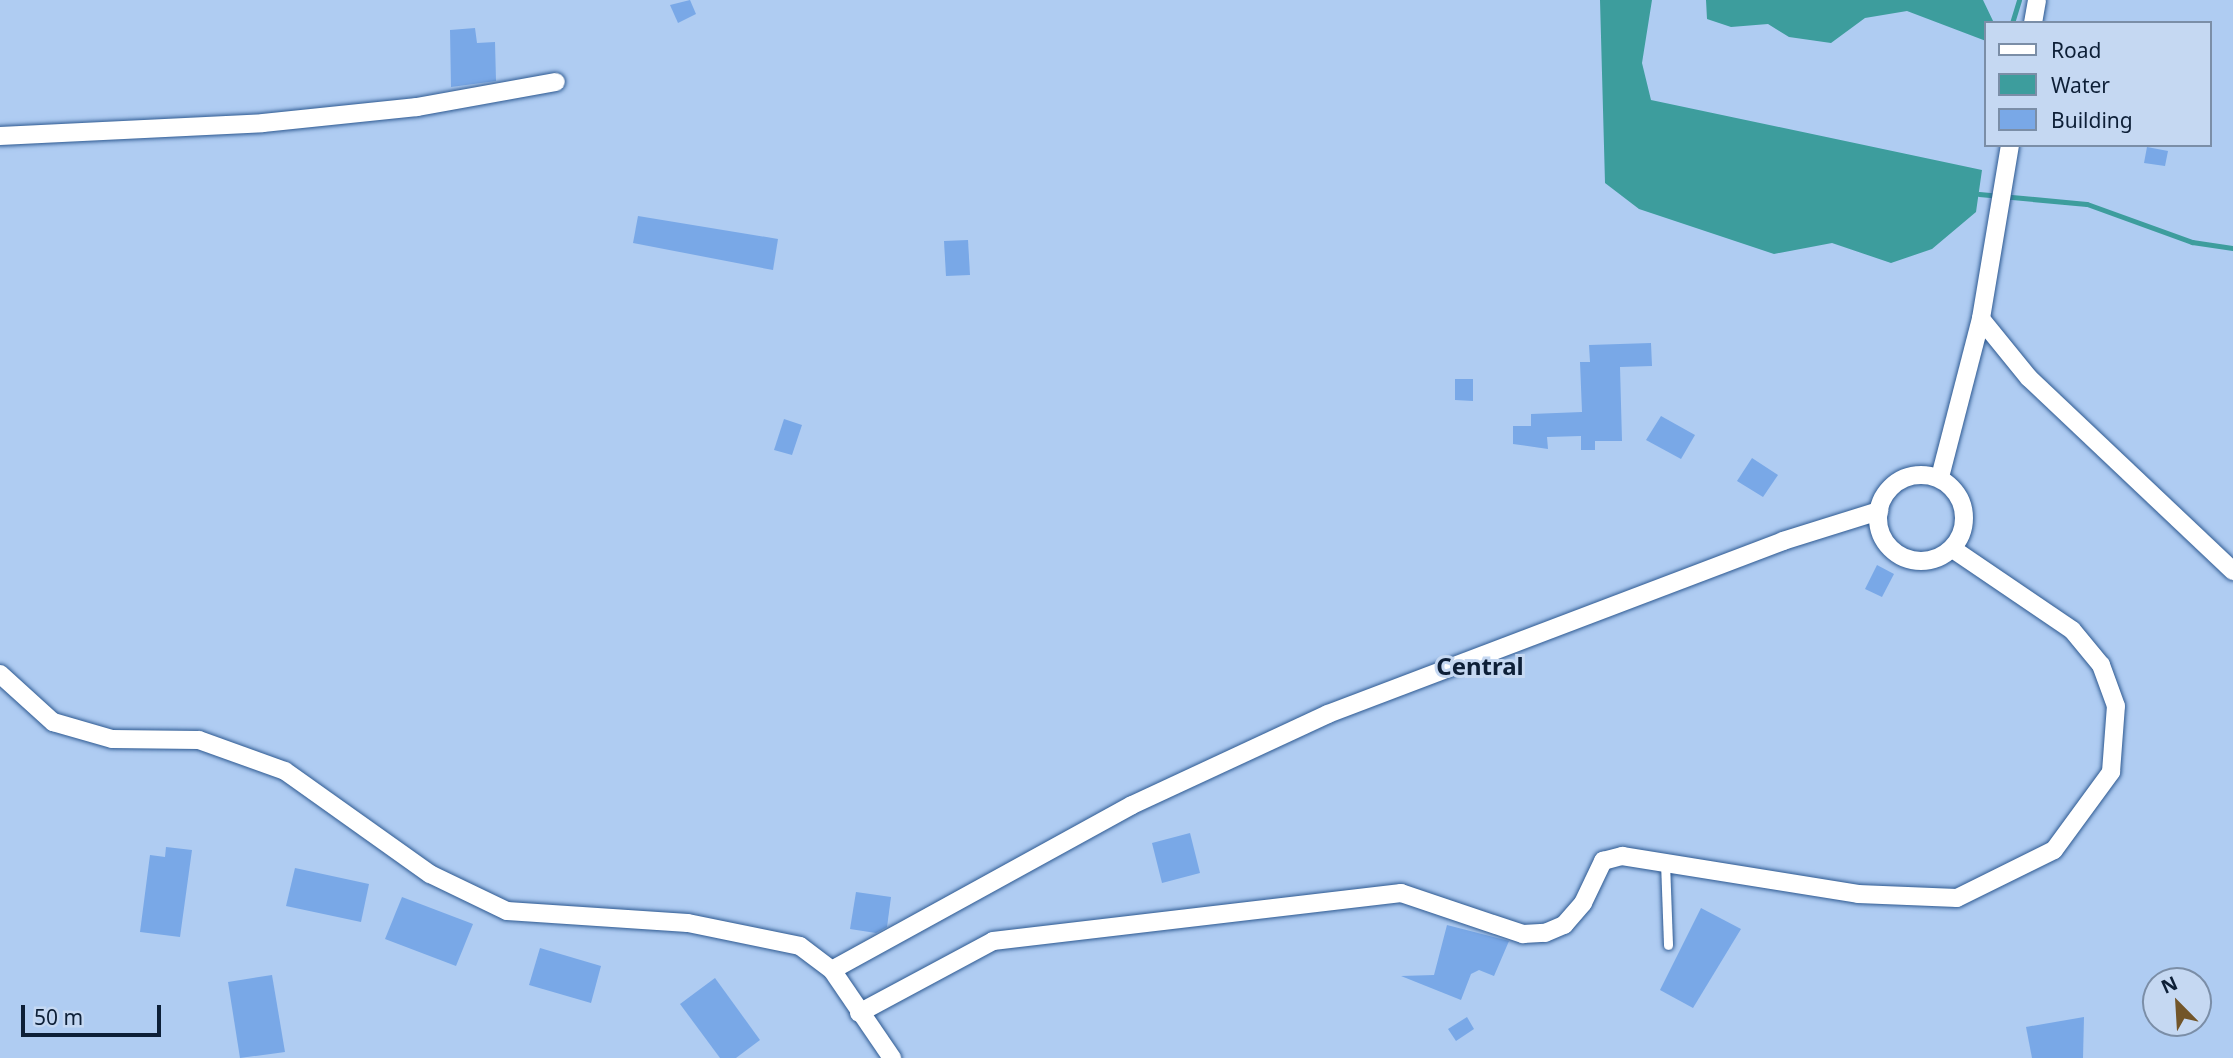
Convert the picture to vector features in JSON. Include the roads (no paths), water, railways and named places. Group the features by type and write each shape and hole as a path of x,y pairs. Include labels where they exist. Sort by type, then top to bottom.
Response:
{"street":[{"path":"2033,21 2037,0"},
{"path":"0,135 263,123 417,107 556,82"},
{"path":"1940,477 1981,319 2009,151"},
{"path":"1981,319 2029,378 2233,572"},
{"path":"1906,477 1940,477 1959,496 1966,521 1953,549 1924,561 1895,553 1877,527 1884,494 1906,477"},
{"path":"832,970 1132,805 1328,714 1770,545 1879,511"},
{"path":"859,1013 993,942 1401,893 1523,934 1545,933 1564,925 1583,903 1603,861 1622,856 1858,894 1957,898 2054,850 2111,772 2116,706 2101,665 2071,630 1953,549"},
{"path":"0,674 53,722 112,739 199,740 285,771 430,874 507,911 714,928 800,946 832,970 892,1058"}],"lane":[{"path":"1665,862 1668,945"}],"water":[{"path":"1600,0 1652,0 1642,63 1651,100 1982,170 1976,212 1932,249 1891,263 1832,243 1774,254 1639,209 1605,183"},
{"path":"1706,0 1983,0 1993,21 1984,21 1984,40 1907,11 1865,18 1831,43 1789,37 1768,24 1731,27 1707,19"}],"waterway":[{"path":"2013,21 2019,0"},
{"path":"1979,194 2087,204 2192,242 2233,248"}],"district":[{"name":"Central","path":"1480,666"}]}
